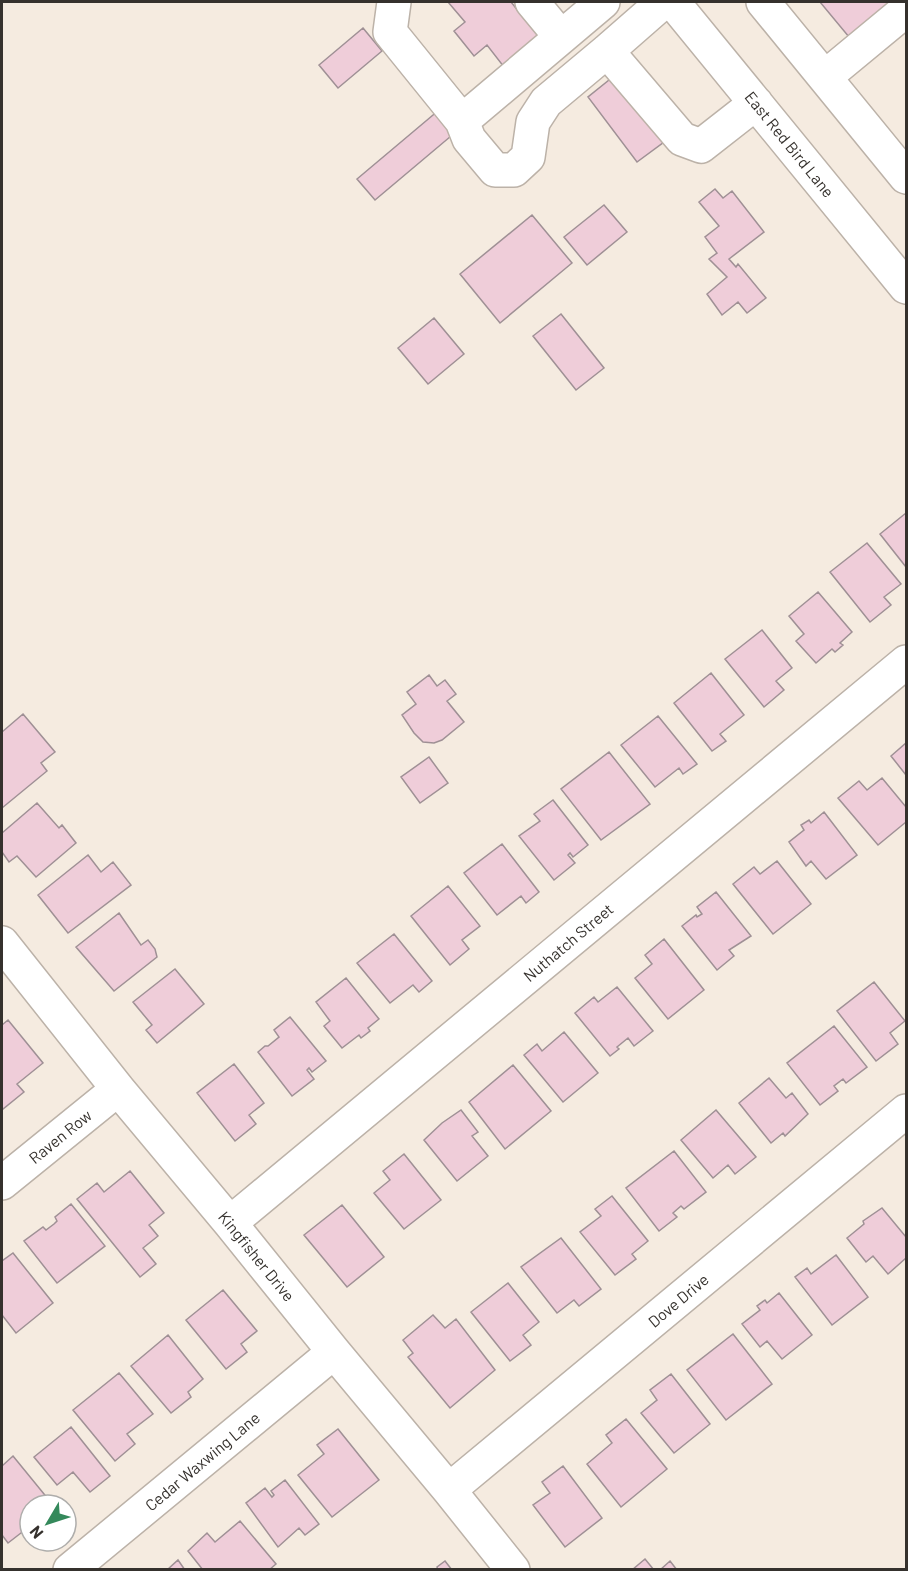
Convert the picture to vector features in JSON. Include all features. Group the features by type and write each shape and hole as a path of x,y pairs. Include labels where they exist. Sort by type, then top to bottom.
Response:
{"street":[{"path":"394,2 390,32 462,121 470,139 495,170 514,170 528,157 533,122 546,102 663,2"},
{"path":"532,2 561,37"},
{"path":"462,121 603,2"},
{"name":"East Red Bird Lane","path":"673,2 906,287"},
{"path":"763,2 825,77 901,158"},
{"path":"825,77 906,10"},
{"path":"607,51 682,139 701,146 756,102"},
{"name":"Nuthatch Street","path":"230,1223 906,662"},
{"name":"Kingfisher Drive","path":"2,943 118,1089 513,1569"},
{"name":"Raven Row","path":"2,1183 118,1089"},
{"name":"Dove Drive","path":"448,1490 906,1111"},
{"name":"Cedar Waxwing Lane","path":"70,1569 334,1352"}],"building":[{"path":"448,2 511,2 540,38 504,67 487,45 474,56 454,31 465,22"},
{"path":"820,2 905,2 854,43"},
{"path":"363,28 382,51 338,88 319,65"},
{"path":"614,76 664,142 637,162 588,97"},
{"path":"439,110 457,131 375,200 357,179"},
{"path":"715,189 723,198 732,191 764,232 729,259 736,267 738,264 766,298 747,313 738,302 722,315 707,294 727,277 709,259 717,253 705,237 719,226 699,202"},
{"path":"604,205 627,232 587,265 564,237"},
{"path":"532,215 572,263 500,323 460,274"},
{"path":"561,314 604,368 576,390 533,336"},
{"path":"434,318 464,354 428,384 398,348"},
{"path":"906,513 906,567 880,534"},
{"path":"867,543 901,584 884,597 891,605 870,622 830,572"},
{"path":"818,592 852,632 840,643 843,645 835,652 832,649 816,663 796,641 804,634 789,616"},
{"path":"762,630 792,668 776,681 784,690 764,707 725,659"},
{"path":"711,673 744,715 720,734 726,741 712,751 674,703"},
{"path":"429,675 437,686 445,680 456,694 447,701 464,722 442,740 434,743 423,742 402,715 416,704 407,692"},
{"path":"23,714 55,752 41,763 47,771 2,808 2,732"},
{"path":"658,716 697,764 683,774 679,768 655,787 621,745"},
{"path":"906,743 906,775 891,756"},
{"path":"609,752 650,804 601,840 561,789"},
{"path":"429,757 448,783 420,803 401,777"},
{"path":"882,778 906,807 906,822 878,845 838,798 859,781 867,790"},
{"path":"553,800 588,845 573,857 570,853 568,855 575,863 554,880 519,836 540,821 534,814"},
{"path":"37,803 59,828 62,825 76,843 36,877 17,856 9,862 2,852 2,833"},
{"path":"824,812 857,855 826,879 811,861 806,866 789,842 804,830 801,825 809,820 811,823"},
{"path":"502,844 539,892 526,903 521,896 497,915 464,873"},
{"path":"88,855 101,872 113,862 131,885 68,933 38,895"},
{"path":"777,861 811,904 773,934 733,884 754,867 760,874"},
{"path":"448,886 480,926 462,940 469,949 450,965 411,916"},
{"path":"716,892 751,936 729,950 734,956 717,970 682,926 696,915 697,917 702,914 697,907"},
{"path":"119,913 141,945 148,940 155,949 157,957 114,991 76,947"},
{"path":"394,934 432,981 419,992 413,985 390,1003 357,963"},
{"path":"664,939 704,990 668,1019 635,978 652,964 645,955"},
{"path":"175,969 204,1004 157,1043 146,1030 152,1025 133,1002"},
{"path":"346,978 379,1019 368,1028 370,1031 361,1038 359,1035 342,1048 324,1026 330,1021 316,1002"},
{"path":"874,982 905,1021 890,1033 898,1044 876,1061 837,1011"},
{"path":"617,987 653,1031 634,1046 628,1038 610,1056 575,1013 594,997 598,1002"},
{"path":"290,1017 326,1061 312,1072 309,1068 307,1070 314,1079 292,1096 258,1052 279,1037 274,1030"},
{"path":"8,1020 43,1063 17,1084 24,1092 3,1109 2,1025"},
{"path":"834,1026 867,1067 846,1083 843,1079 834,1086 838,1091 820,1105 787,1063"},
{"path":"564,1032 598,1073 563,1102 524,1055 537,1044 542,1051"},
{"path":"234,1064 264,1103 249,1115 256,1124 235,1141 197,1093"},
{"path":"513,1065 551,1111 505,1149 469,1102"},
{"path":"769,1078 786,1098 792,1093 808,1114 785,1136 783,1133 771,1143 739,1103"},
{"path":"461,1110 478,1132 472,1136 488,1156 457,1181 424,1140 442,1123"},
{"path":"716,1110 756,1157 735,1174 728,1165 713,1178 681,1140"},
{"path":"674,1151 706,1192 684,1209 681,1206 673,1213 677,1217 659,1231 626,1188"},
{"path":"404,1154 441,1200 404,1229 374,1193 390,1180 383,1171"},
{"path":"130,1171 164,1213 149,1225 158,1236 143,1248 156,1264 140,1277 77,1199 97,1183 104,1192"},
{"path":"612,1196 648,1241 632,1254 636,1259 615,1275 580,1232 601,1216 595,1209"},
{"path":"71,1204 105,1246 57,1283 24,1241 43,1227 46,1230 54,1224 57,1221 55,1217"},
{"path":"342,1205 384,1257 347,1287 304,1235"},
{"path":"882,1208 906,1237 906,1258 888,1274 873,1256 866,1262 847,1238 864,1224 863,1221"},
{"path":"561,1238 601,1289 579,1306 574,1300 557,1313 521,1267"},
{"path":"13,1253 53,1303 16,1333 2,1315 2,1261"},
{"path":"836,1255 868,1297 832,1325 795,1277 807,1268 811,1274"},
{"path":"508,1283 539,1322 523,1335 531,1345 510,1361 471,1312"},
{"path":"223,1290 257,1331 241,1344 247,1352 226,1369 186,1320"},
{"path":"779,1293 812,1335 782,1359 767,1341 760,1347 742,1324 760,1310 757,1306 765,1300 767,1303"},
{"path":"433,1315 445,1328 456,1319 495,1370 450,1408 408,1357 413,1353 403,1340"},
{"path":"733,1334 772,1384 726,1420 687,1370"},
{"path":"168,1335 203,1379 188,1392 191,1397 171,1413 131,1366"},
{"path":"119,1373 153,1414 127,1434 135,1444 115,1461 73,1410"},
{"path":"671,1374 710,1424 674,1453 641,1413 657,1400 650,1390"},
{"path":"626,1419 667,1469 621,1507 587,1464 612,1443 606,1435"},
{"path":"71,1427 110,1476 90,1492 73,1472 57,1485 34,1457"},
{"path":"338,1429 379,1480 332,1517 298,1475 324,1454 317,1445"},
{"path":"13,1456 43,1493 18,1493 18,1535 8,1543 2,1535 2,1466"},
{"path":"563,1466 602,1518 565,1547 533,1505 550,1493 542,1482"},
{"path":"285,1480 319,1524 305,1535 299,1528 278,1547 246,1503 265,1488 272,1497 274,1495 271,1491"},
{"path":"240,1521 276,1564 269,1570 203,1570 188,1551 207,1533 215,1542"},
{"path":"645,1559 654,1570 632,1570"},
{"path":"178,1560 185,1570 167,1570"},
{"path":"445,1561 452,1570 438,1570 437,1567"},
{"path":"670,1561 677,1570 660,1570"}]}
